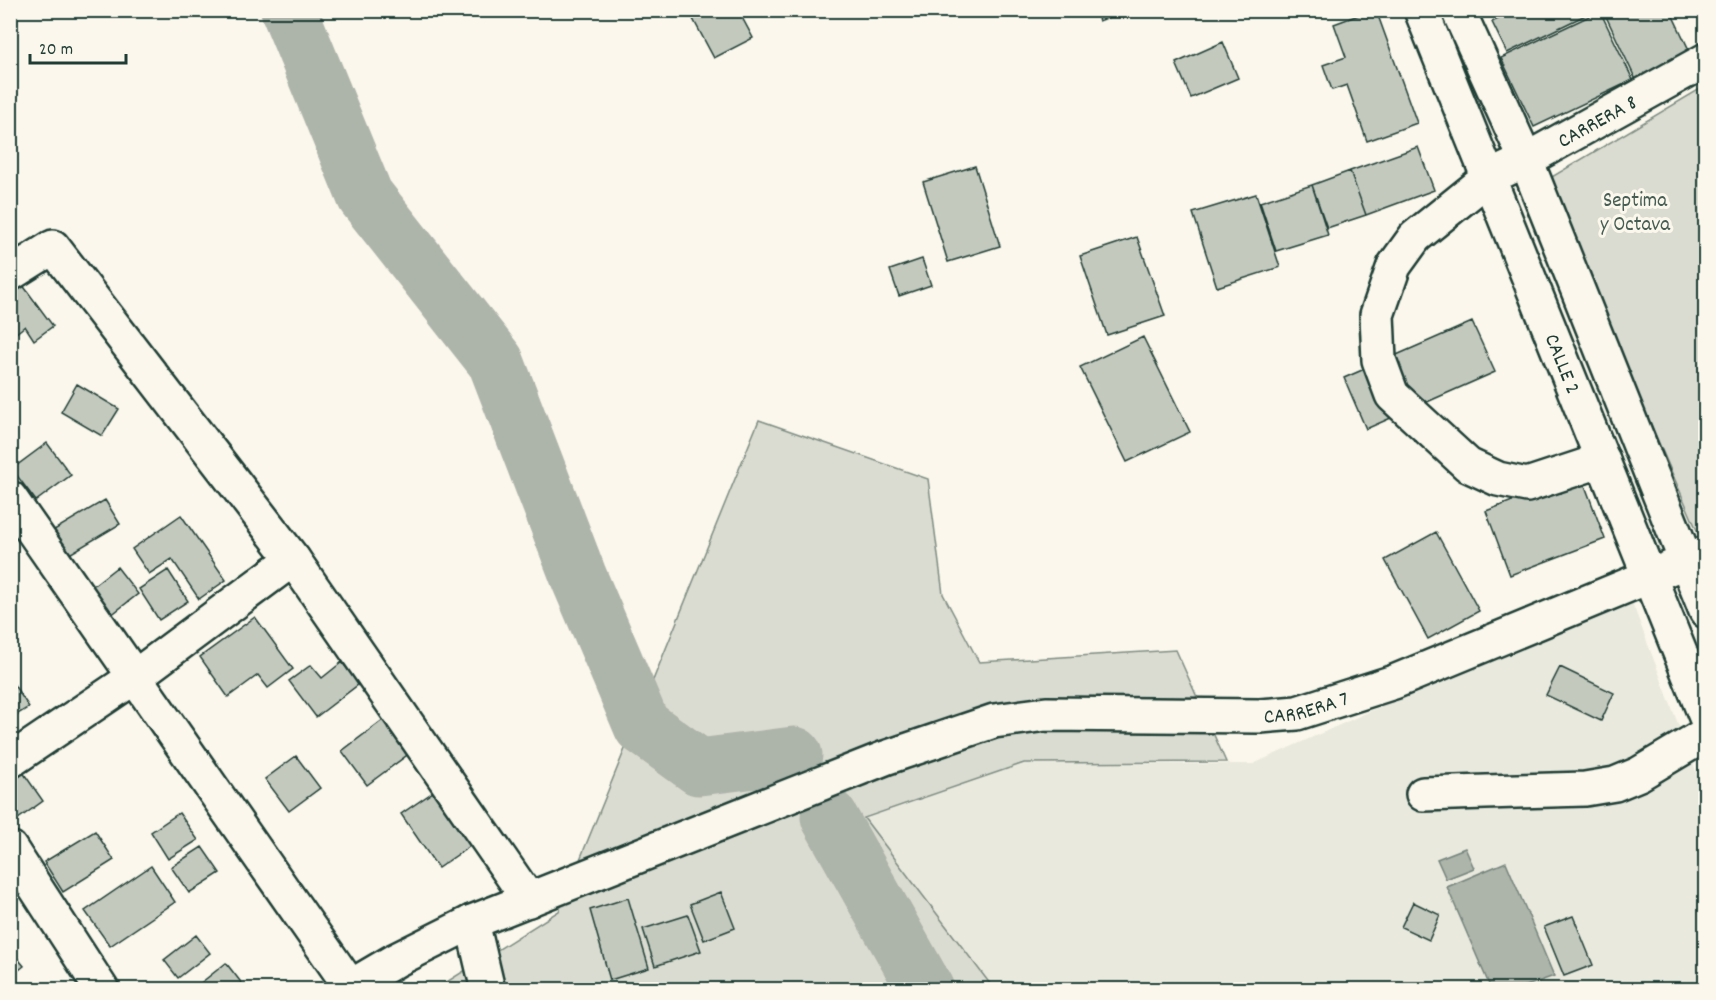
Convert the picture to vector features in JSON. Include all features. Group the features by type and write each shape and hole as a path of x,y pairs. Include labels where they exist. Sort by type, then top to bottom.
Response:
{"street":[{"name":"CALLE 2","path":"1421,10 1706,717"},
{"name":"CALLE 2","path":"1458,10 1526,160 1696,557 1706,611"},
{"name":"CARRERA 8","path":"1603,460 1527,485 1498,479 1468,465 1392,395 1380,360 1377,315 1394,266 1416,237 1488,178 1526,160 1706,60"},
{"path":"10,274 52,247 293,559 530,900"},
{"path":"10,498 136,676 347,988"},
{"name":"CARRERA 7","path":"347,988 472,922 885,758 994,721 1046,714 1260,716 1297,713 1394,682 1696,557"},
{"path":"10,761 136,676 293,559"},
{"path":"1423,795 1585,789 1615,784 1639,774 1706,734"},
{"path":"10,848 102,990"},
{"path":"472,922 488,990"}],"shaded area":[{"path":"1629,594 1705,795 1705,989 994,989 863,819 1024,763 1253,764"},
{"path":"1465,848 1474,868 1446,879 1437,859"},
{"path":"1506,862 1554,976 1518,989 1491,989 1447,887"}],"green space":[{"name":"Septima y Octava","path":"1705,86 1705,532 1699,535 1545,181"},
{"path":"759,420 928,479 943,594 979,662 1176,650 1226,762 1024,763 864,818 994,989 434,990 559,911"}],"building":[{"path":"705,10 738,10 753,38 714,58 692,17"},
{"path":"1095,10 1128,10 1099,21"},
{"path":"1376,10 1417,123 1367,141 1347,85 1332,90 1323,65 1346,57 1334,24"},
{"path":"1516,10 1596,10 1507,53 1492,22"},
{"path":"1603,10 1670,10 1691,54 1636,80"},
{"path":"1600,11 1633,80 1534,127 1501,58"},
{"path":"1223,42 1238,78 1191,98 1176,63"},
{"path":"1418,147 1434,190 1366,215 1350,171"},
{"path":"975,166 1000,246 948,262 923,182"},
{"path":"1350,171 1366,215 1327,228 1312,185"},
{"path":"1312,185 1328,235 1276,251 1260,202"},
{"path":"1256,194 1280,267 1217,287 1193,213"},
{"path":"10,232 21,250 10,256"},
{"path":"1137,237 1165,316 1107,335 1080,256"},
{"path":"922,259 931,285 899,296 890,270"},
{"path":"22,284 53,326 34,340 25,326 15,334 10,328 10,292"},
{"path":"1472,322 1495,372 1366,429 1344,378"},
{"path":"1143,337 1190,432 1127,462 1080,367"},
{"path":"77,384 119,409 102,436 61,412"},
{"path":"47,443 71,475 36,501 12,469"},
{"path":"1581,475 1605,539 1510,575 1486,511"},
{"path":"105,500 120,524 63,558 49,533"},
{"path":"181,515 226,580 199,599 172,559 149,574 132,549"},
{"path":"1436,532 1479,611 1428,639 1385,560"},
{"path":"117,567 138,594 106,619 85,592"},
{"path":"168,570 188,601 159,620 139,589"},
{"path":"255,617 293,669 268,688 258,675 228,697 200,657"},
{"path":"342,662 359,684 316,717 289,681 311,665 322,678"},
{"path":"1560,667 1614,693 1601,721 1546,695"},
{"path":"10,679 29,707 10,719"},
{"path":"392,713 418,747 367,785 342,751"},
{"path":"296,756 320,788 289,811 265,779"},
{"path":"20,768 43,801 18,819 10,809 10,775"},
{"path":"436,790 473,844 438,868 401,814"},
{"path":"179,813 198,840 168,859 151,832"},
{"path":"95,831 114,860 63,892 44,862"},
{"path":"202,847 220,873 189,893 171,867"},
{"path":"151,866 175,902 110,946 85,911"},
{"path":"721,892 735,928 704,940 690,904"},
{"path":"628,898 649,968 610,980 590,910"},
{"path":"1413,902 1440,915 1429,940 1401,927"},
{"path":"688,915 701,951 655,966 643,929"},
{"path":"1573,916 1593,965 1564,976 1544,927"},
{"path":"196,935 210,953 178,978 164,960"},
{"path":"10,949 24,966 10,977"},
{"path":"226,963 247,990 192,990"}],"waterway":[{"path":"289,10 365,196 496,362 579,578 642,726 699,767 794,755"},
{"path":"829,817 926,990"}]}
